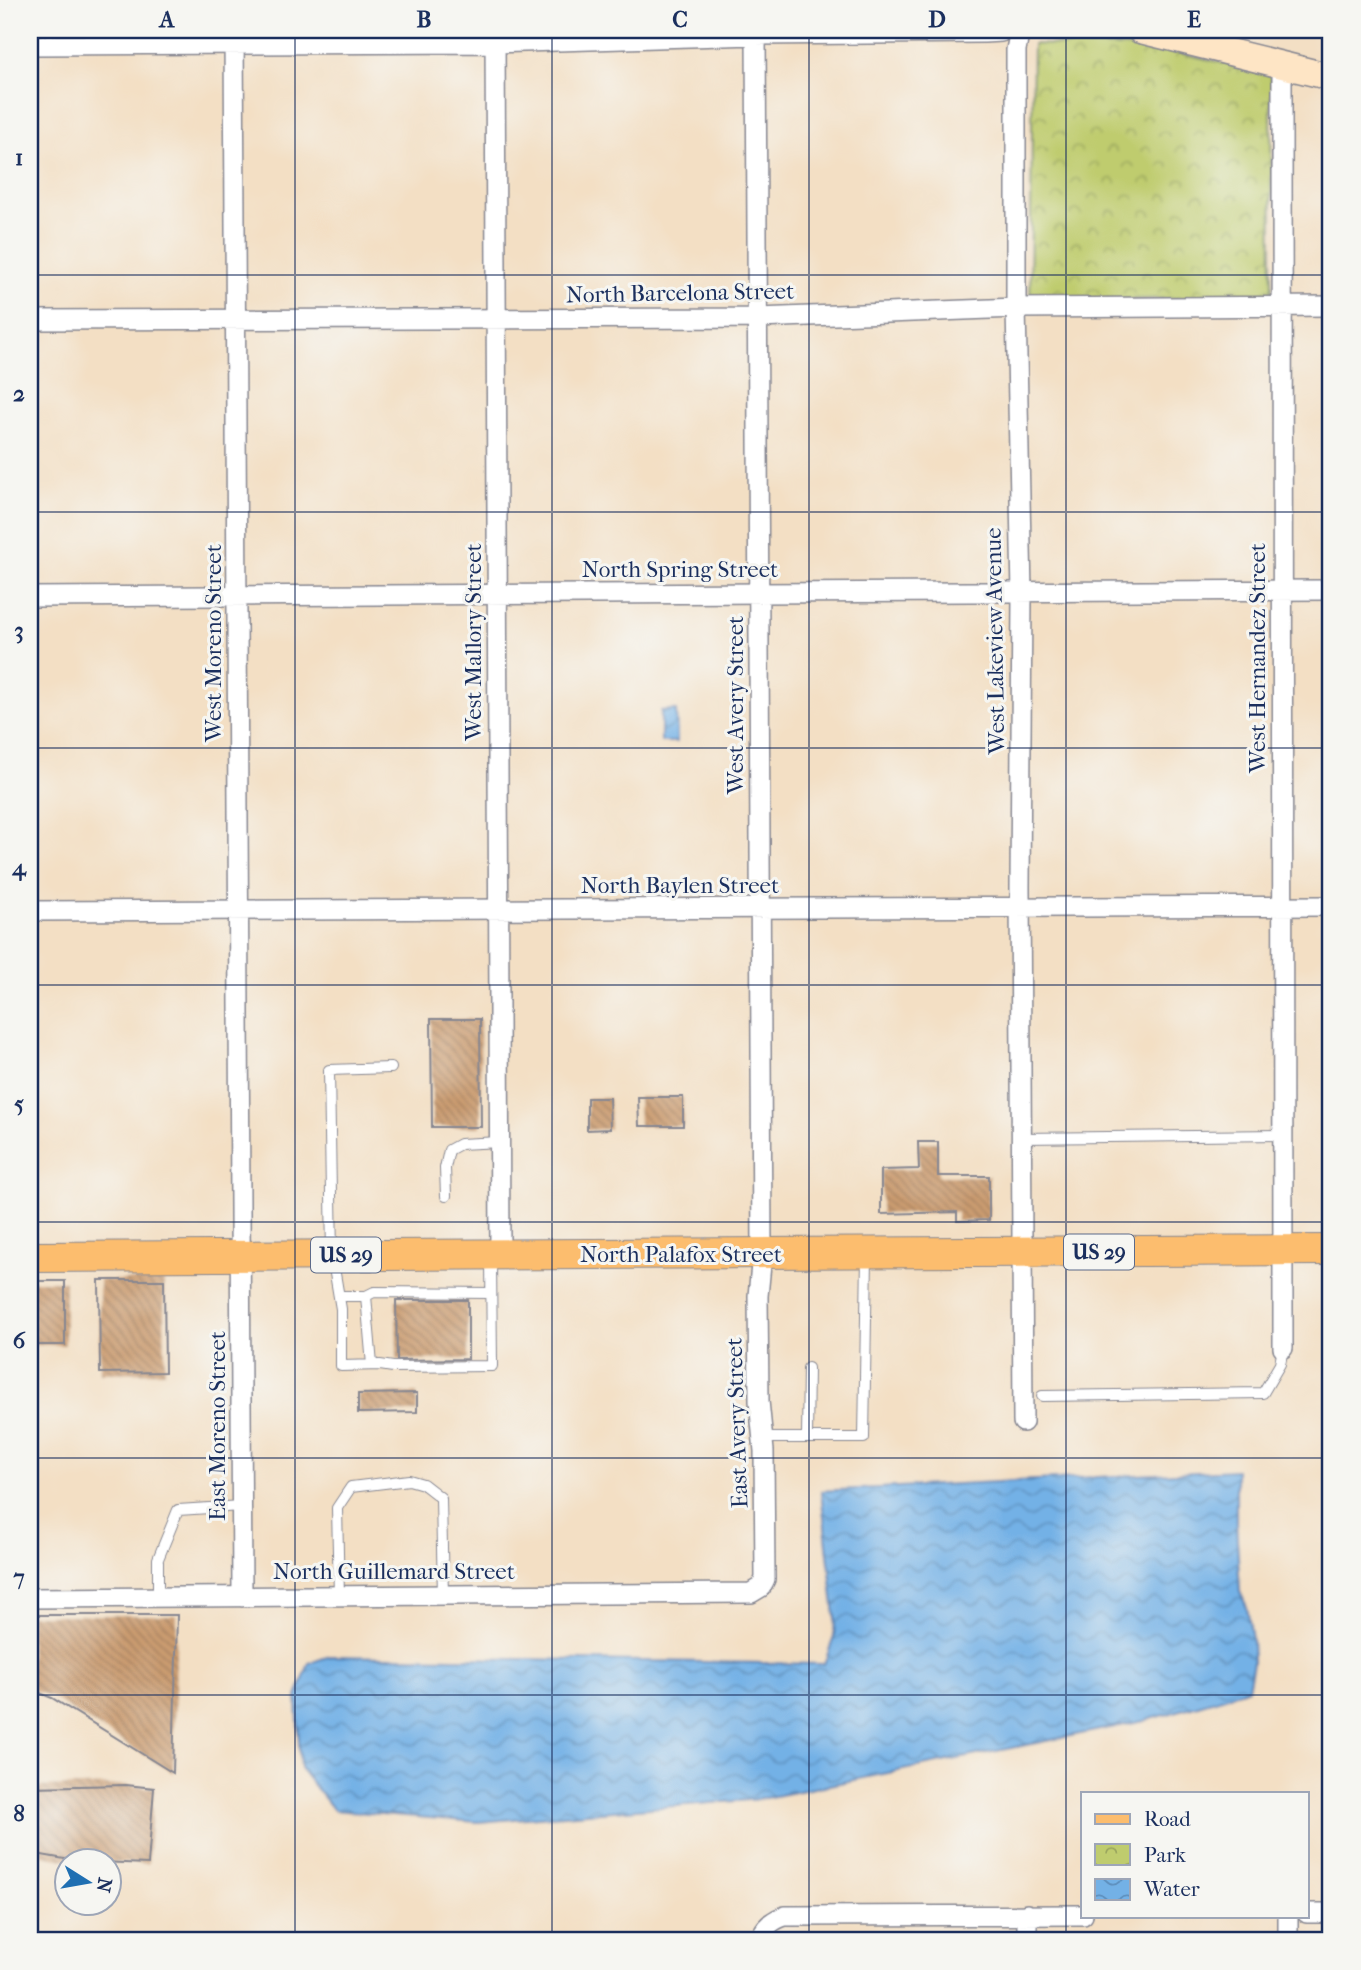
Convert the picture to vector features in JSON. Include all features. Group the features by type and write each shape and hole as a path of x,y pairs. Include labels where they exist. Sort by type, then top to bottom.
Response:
{"main road":[{"name":"North Palafox Street","path":"30,1257 1331,1250"}],"street":[{"path":"30,45 234,37 756,32 984,33 1003,30"},
{"name":"West Lakeview Avenue","path":"1020,30 1016,50 1016,308 1021,593 1023,1422"},
{"path":"1140,30 1174,34 1331,77"},
{"name":"West Avery Street","path":"756,32 762,1254"},
{"name":"West Mallory Street","path":"495,36 500,1142 496,1255"},
{"name":"West Moreno Street","path":"234,37 241,1256"},
{"name":"West Hernandez Street","path":"1282,65 1283,1348"},
{"name":"North Barcelona Street","path":"30,320 758,318 1016,308 1331,306"},
{"name":"North Spring Street","path":"30,597 1331,590"},
{"name":"North Baylen Street","path":"30,911 1331,905"},
{"name":"East Avery Street","path":"759,1590 765,1579 758,1296 762,1254"},
{"name":"East Moreno Street","path":"241,1256 242,1597"},
{"name":"North Guillemard Street","path":"30,1598 751,1593 759,1590"},
{"path":"1308,1913 1331,1913"},
{"path":"1027,1914 1027,1940"},
{"path":"764,1932 776,1918 785,1916 1081,1915"},
{"path":"1288,1918 1288,1940"}],"lane":[{"path":"391,1068 329,1070 332,1255 341,1309 341,1366 492,1366 491,1293 496,1255"},
{"path":"1022,1138 1282,1135"},
{"path":"446,1196 445,1168 449,1150 460,1144 500,1142"},
{"path":"763,1438 864,1437 867,1253"},
{"path":"339,1296 366,1296 374,1292 491,1293"},
{"path":"366,1296 372,1365"},
{"path":"1042,1396 1263,1393 1280,1364 1283,1348"},
{"path":"807,1438 808,1368"},
{"path":"339,1596 337,1508 351,1487 408,1480 423,1484 441,1498 443,1595"},
{"path":"158,1597 158,1559 178,1510 241,1506"}],"green space":[{"path":"1033,44 1159,48 1271,74 1272,296 1030,302"}],"water":[{"path":"676,710 677,742 661,742 661,711"},
{"path":"1236,1470 1240,1592 1247,1607 1253,1663 1248,1688 1225,1697 1144,1721 760,1799 478,1822 334,1810 300,1768 297,1697 309,1663 330,1656 824,1664 834,1637 835,1616 821,1491"}],"building":[{"path":"431,1019 480,1019 481,1127 432,1127"},
{"path":"638,1097 683,1097 683,1126 639,1126"},
{"path":"587,1098 609,1098 610,1129 587,1130"},
{"path":"918,1142 938,1142 938,1176 989,1176 989,1220 957,1221 957,1212 881,1214 881,1170 919,1169"},
{"path":"99,1280 164,1280 165,1372 100,1373"},
{"path":"30,1281 65,1281 65,1345 30,1345"},
{"path":"396,1300 468,1300 468,1359 397,1360"},
{"path":"417,1393 417,1412 358,1413 358,1394"},
{"path":"30,1615 177,1615 173,1773 52,1698 30,1689"},
{"path":"126,1785 154,1788 148,1864 122,1863 122,1848 52,1848 52,1857 30,1853 30,1787"}]}
